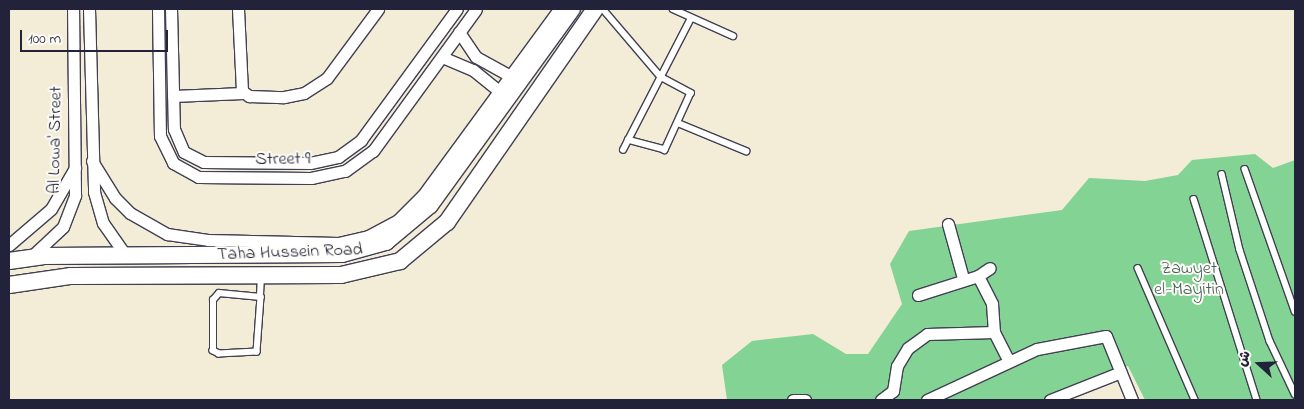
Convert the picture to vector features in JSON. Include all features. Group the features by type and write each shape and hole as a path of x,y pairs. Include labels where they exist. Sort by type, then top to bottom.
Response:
{"main road":[{"name":"Taha Hussein Road","path":"9,261 32,257 125,255 342,254 396,236 430,205 499,97 538,47 572,9"},
{"name":"Taha Hussein Road","path":"9,285 72,276 260,276 361,273 417,250 447,222 595,9"},
{"path":"225,255 225,275"}],"street":[{"name":"Al Lowa' Street","path":"32,257 53,240 70,212 77,161 73,9"},
{"name":"Al Lowa' Street","path":"89,9 92,161 99,213 125,255"},
{"name":"Street 9","path":"158,9 160,136 168,157 191,175 311,178 344,172 373,151 476,9"},
{"name":"Street 9","path":"171,9 176,139 192,158 310,163 338,157 354,147 457,9"},
{"path":"238,9 243,93"},
{"path":"173,96 243,93 284,96 320,84 378,9"},
{"path":"92,161 125,208 167,234 208,240 348,242 379,232 416,204 499,97 510,76 538,47 559,9"},
{"path":"459,32 483,63 510,76"},
{"path":"442,57 473,70 499,97"},
{"path":"402,84 415,93"},
{"path":"9,244 51,209 77,161"},
{"path":"948,224 962,278"},
{"path":"918,295 962,278 978,276 990,268"},
{"path":"978,276 992,304 994,332 1009,361"},
{"path":"881,400 893,391 897,366 908,348 927,334 994,332"},
{"path":"926,400 1036,349 1106,336 1132,400"},
{"path":"1050,400 1121,372"},
{"path":"793,400 805,400"}],"lane":[{"path":"603,9 661,77 690,91 678,122 663,151 628,140"},
{"path":"673,9 732,36"},
{"path":"623,150 691,18"},
{"path":"678,122 746,151"},
{"path":"1245,169 1295,311"},
{"path":"1222,174 1240,250 1270,341 1295,394"},
{"path":"1194,199 1257,400"},
{"path":"1138,268 1195,400"},
{"path":"260,276 260,295 259,350 215,353 214,296 260,295"}],"green space":[{"name":"Zawyet el-Mayitin","path":"1255,154 1273,168 1295,160 1295,400 1145,400 1128,366 1043,400 727,400 722,365 752,341 813,334 846,354 868,354 902,304 890,264 909,231 1062,210 1089,178 1145,181 1178,175 1192,160"}]}
